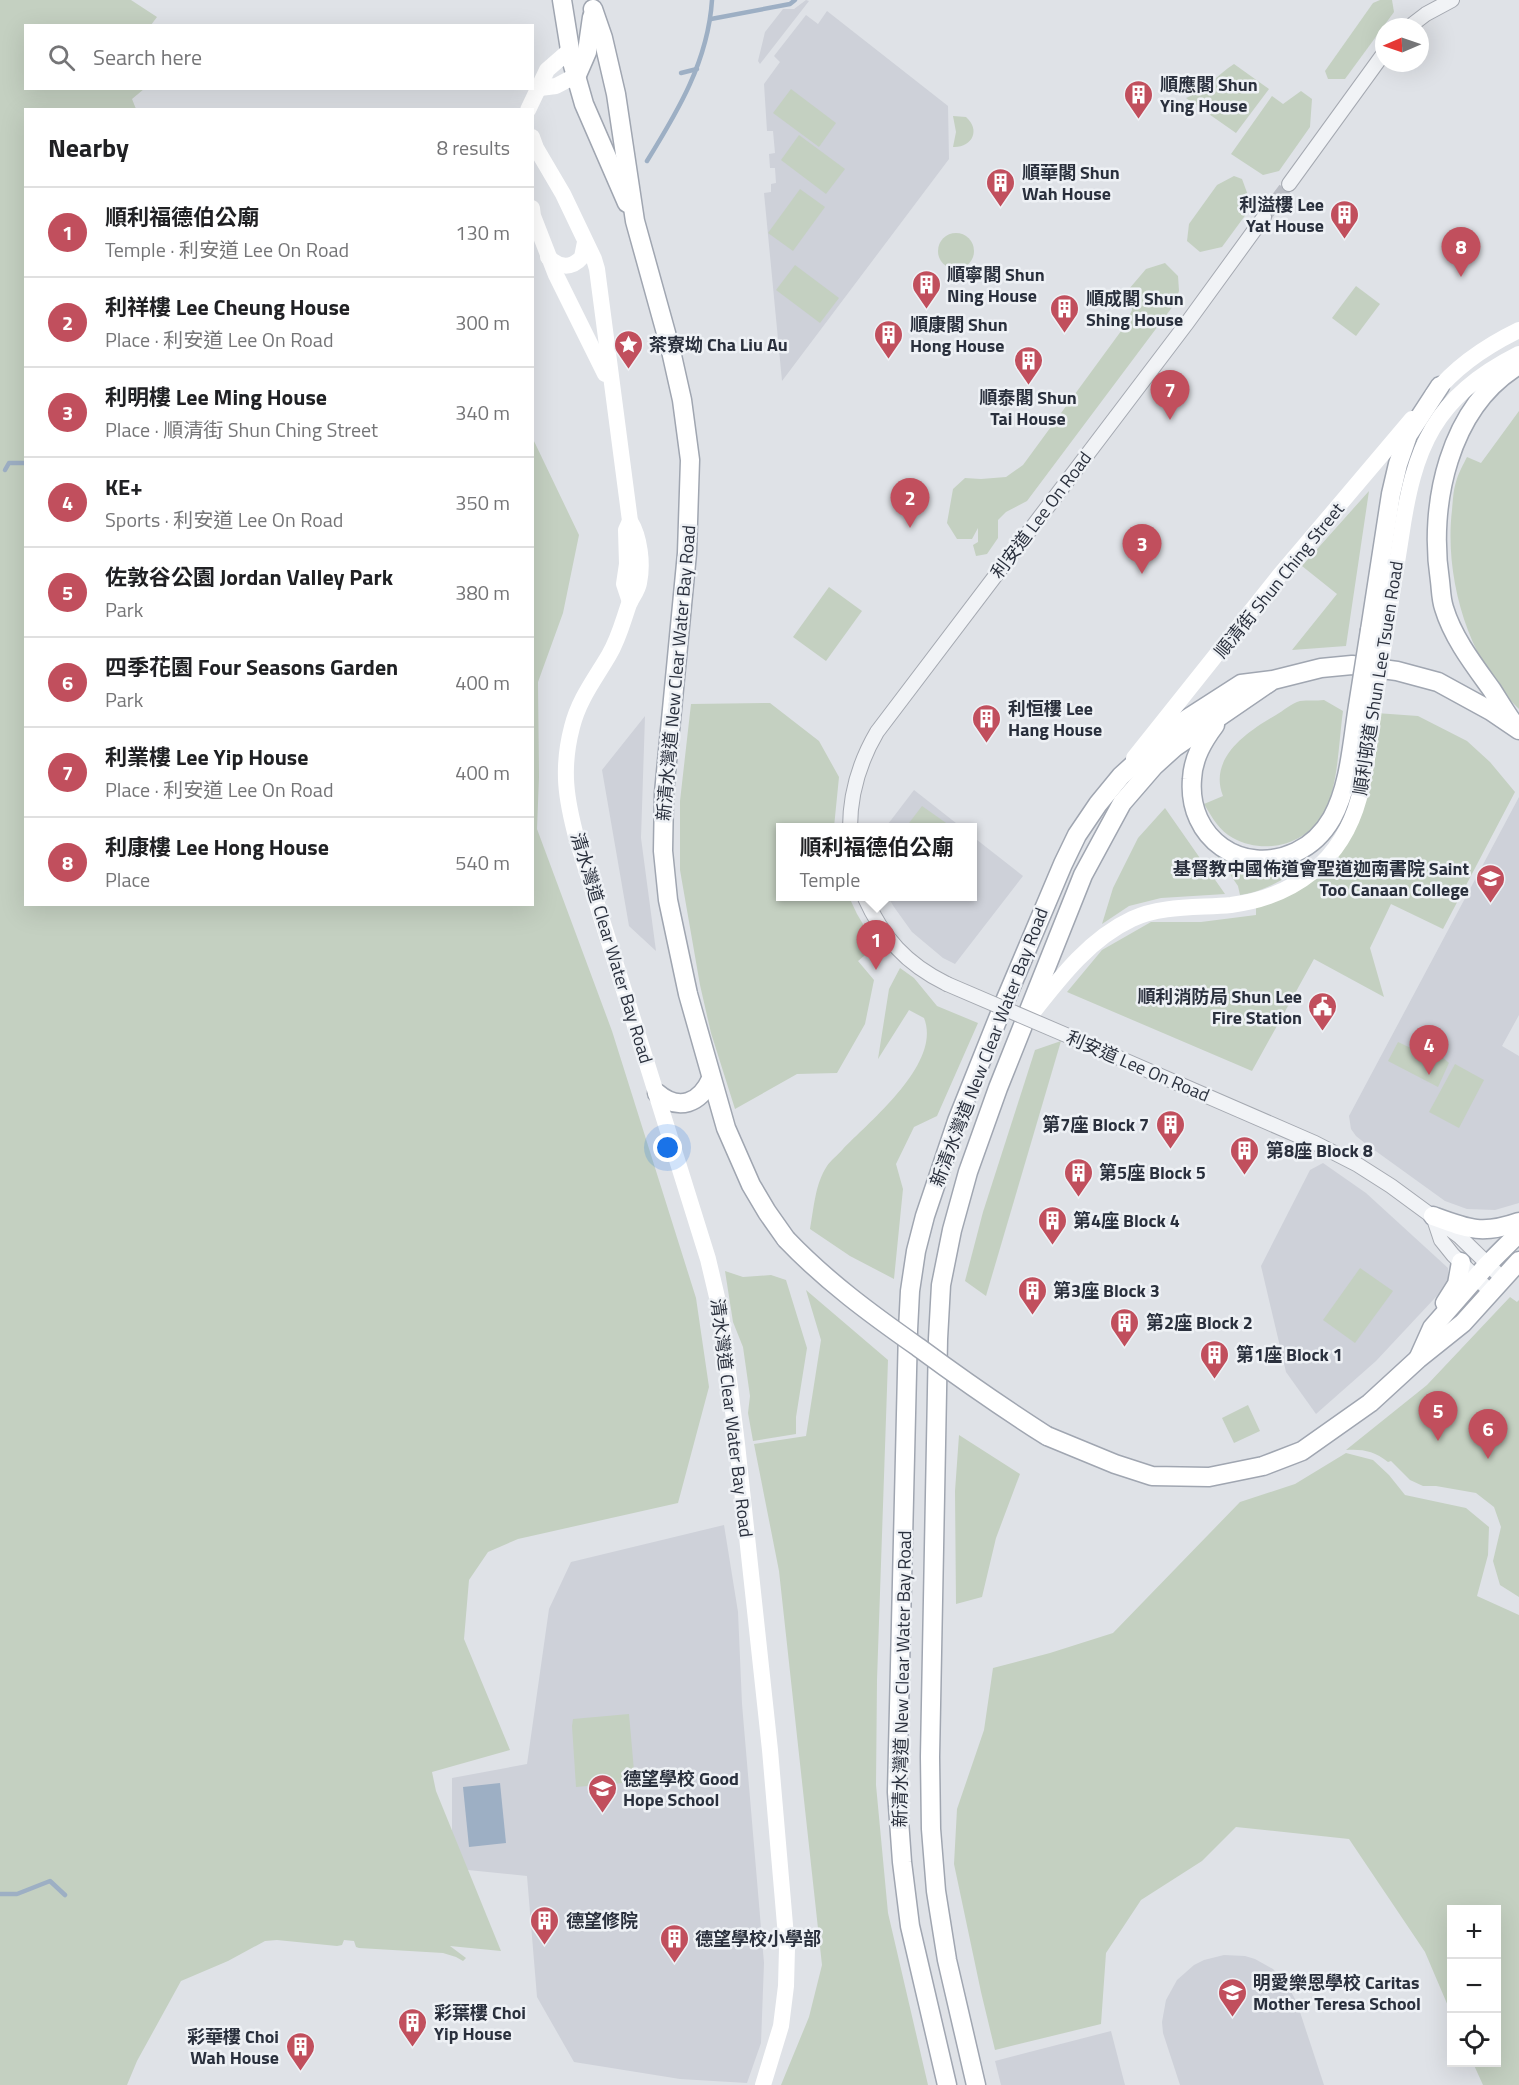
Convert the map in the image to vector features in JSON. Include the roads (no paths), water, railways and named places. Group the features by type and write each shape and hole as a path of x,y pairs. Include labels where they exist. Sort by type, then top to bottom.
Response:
{"main road":[{"path":"529,108 547,70 570,50 562,0"},
{"path":"540,88 556,87 577,75 589,46 593,4"},
{"name":"新清水灣道 New Clear Water Bay Road","path":"593,4 616,94 635,221"},
{"name":"新清水灣道 New Clear Water Bay Road","path":"570,50 588,112 635,221 671,351 682,400 688,449 690,477 687,553 664,793 663,850 668,900 677,948 700,1040 726,1128 739,1160 767,1212 786,1239 840,1290 992,1401 1047,1436 1115,1464 1152,1476 1191,1478 1226,1475 1263,1467 1302,1450 1354,1415 1463,1323 1519,1261"},
{"name":"清水灣道 Clear Water Bay Road","path":"534,142 563,194 597,269 630,521 636,533 639,584 610,654 577,709 566,756 565,786 567,804 577,840 664,1098 715,1284 726,1353 771,1762 787,1948 786,1986 781,2026 763,2085"},
{"name":"清水灣道 Clear Water Bay Road","path":"534,219 548,257 611,386"},
{"path":"548,257 560,265 573,264 582,257 585,242"},
{"path":"1221,717 1202,745 1195,762 1192,779 1194,808 1202,826 1220,846 1240,857 1254,860 1270,860 1285,856 1306,846 1319,835 1333,816 1340,800 1366,707 1378,631 1391,494 1408,435 1440,386 1474,356 1519,330"},
{"name":"順利邨道 Shun Lee Tsuen Road","path":"1378,631 1408,494 1424,443 1437,420 1462,392 1483,375 1519,354"},
{"path":"1519,365 1486,392 1466,421 1448,458 1439,502 1436,555 1444,608 1460,643 1519,730"},
{"name":"順清街 Shun Ching Street","path":"1121,776 1144,743 1279,576 1440,386"},
{"name":"新清水灣道 New Clear Water Bay Road","path":"947,2085 910,1926 897,1792 910,1292 916,1251 936,1181 1009,991 1063,864 1077,835 1098,804 1121,776 1162,739 1202,708 1241,684 1273,680 1321,668 1352,665 1396,671 1438,682 1491,711 1519,730"},
{"name":"新清水灣道 New Clear Water Bay Road","path":"976,2085 947,1960 936,1891 931,1829 930,1757 938,1339 941,1285 952,1230 968,1172 1023,1024 1083,875 1122,803 1138,783 1175,747 1273,680"},
{"name":"順利邨道 Shun Lee Tsuen Road","path":"1023,1024 1065,972 1105,934 1133,918 1160,911 1254,902 1287,890 1319,866 1345,833 1355,810 1364,774 1366,707"},
{"path":"664,1098 677,1104 692,1100 702,1093 711,1079"},
{"path":"1433,1216 1468,1229 1482,1230 1502,1228 1519,1222"},
{"name":"新清水灣道 New Clear Water Bay Road","path":"1418,1359 1432,1328 1519,1233"},
{"path":"1432,1328 1457,1284 1461,1262"}],"street":[{"path":"1421,18 1452,0"},
{"path":"1288,184 1375,65"},
{"name":"利安道 Lee On Road","path":"850,823 854,788 864,754 878,732 1164,354 1264,217"},
{"name":"利安道 Lee On Road","path":"866,901 886,936 902,954 924,972 947,984 1316,1143 1358,1165 1459,1236 1482,1271 1497,1286"},
{"name":"利安道 Lee On Road","path":"1433,1216 1441,1240 1461,1262 1482,1271"}],"water":[{"path":"500,1783 506,1843 469,1847 463,1787"}],"waterway":[{"path":"647,161 690,85 705,44 712,0"},
{"path":"711,19 790,4 795,0"},
{"path":"681,73 697,69"},
{"path":"5,470 9,463 24,463"},
{"path":"0,1894 17,1894 50,1881 65,1895"}],"tunnel":[{"path":"1264,217 1289,184"}],"place":[{"name":"順應閣 Shun Ying House","path":"1139,120"},
{"name":"順華閣 Shun Wah House","path":"1001,208"},
{"name":"利溢樓 Lee Yat House","path":"1345,240"},
{"name":"利康樓 Lee Hong House","path":"1461,277"},
{"name":"順寧閣 Shun Ning House","path":"926,310"},
{"name":"順成閣 Shun Shing House","path":"1065,334"},
{"name":"順康閣 Shun Hong House","path":"889,360"},
{"name":"茶寮坳 Cha Liu Au","path":"628,370"},
{"name":"順泰閣 Shun Tai House","path":"1028,386"},
{"name":"利業樓 Lee Yip House","path":"1170,420"},
{"name":"利祥樓 Lee Cheung House","path":"910,528"},
{"name":"利明樓 Lee Ming House","path":"1142,574"},
{"name":"利恒樓 Lee Hang House","path":"987,744"},
{"name":"基督教中國佈道會聖道迦南書院 Saint Too Canaan College","path":"1490,904"},
{"name":"順利福德伯公廟","path":"876,970"},
{"name":"順利消防局 Shun Lee Fire Station","path":"1323,1032"},
{"name":"KE+","path":"1429,1075"},
{"name":"第7座 Block 7","path":"1170,1150"},
{"name":"第8座 Block 8","path":"1245,1176"},
{"name":"第5座 Block 5","path":"1078,1198"},
{"name":"第4座 Block 4","path":"1052,1246"},
{"name":"第3座 Block 3","path":"1032,1316"},
{"name":"第2座 Block 2","path":"1125,1348"},
{"name":"第1座 Block 1","path":"1215,1380"},
{"name":"佐敦谷公園 Jordan Valley Park","path":"1438,1441"},
{"name":"四季花園 Four Seasons Garden","path":"1488,1459"},
{"name":"德望學校 Good Hope School","path":"602,1814"},
{"name":"德望修院","path":"545,1946"},
{"name":"德望學校小學部","path":"674,1964"},
{"name":"明愛樂恩學校 Caritas Mother Teresa School","path":"1232,2018"},
{"name":"彩葉樓 Choi Yip House","path":"413,2048"},
{"name":"彩華樓 Choi Wah House","path":"300,2072"}]}
